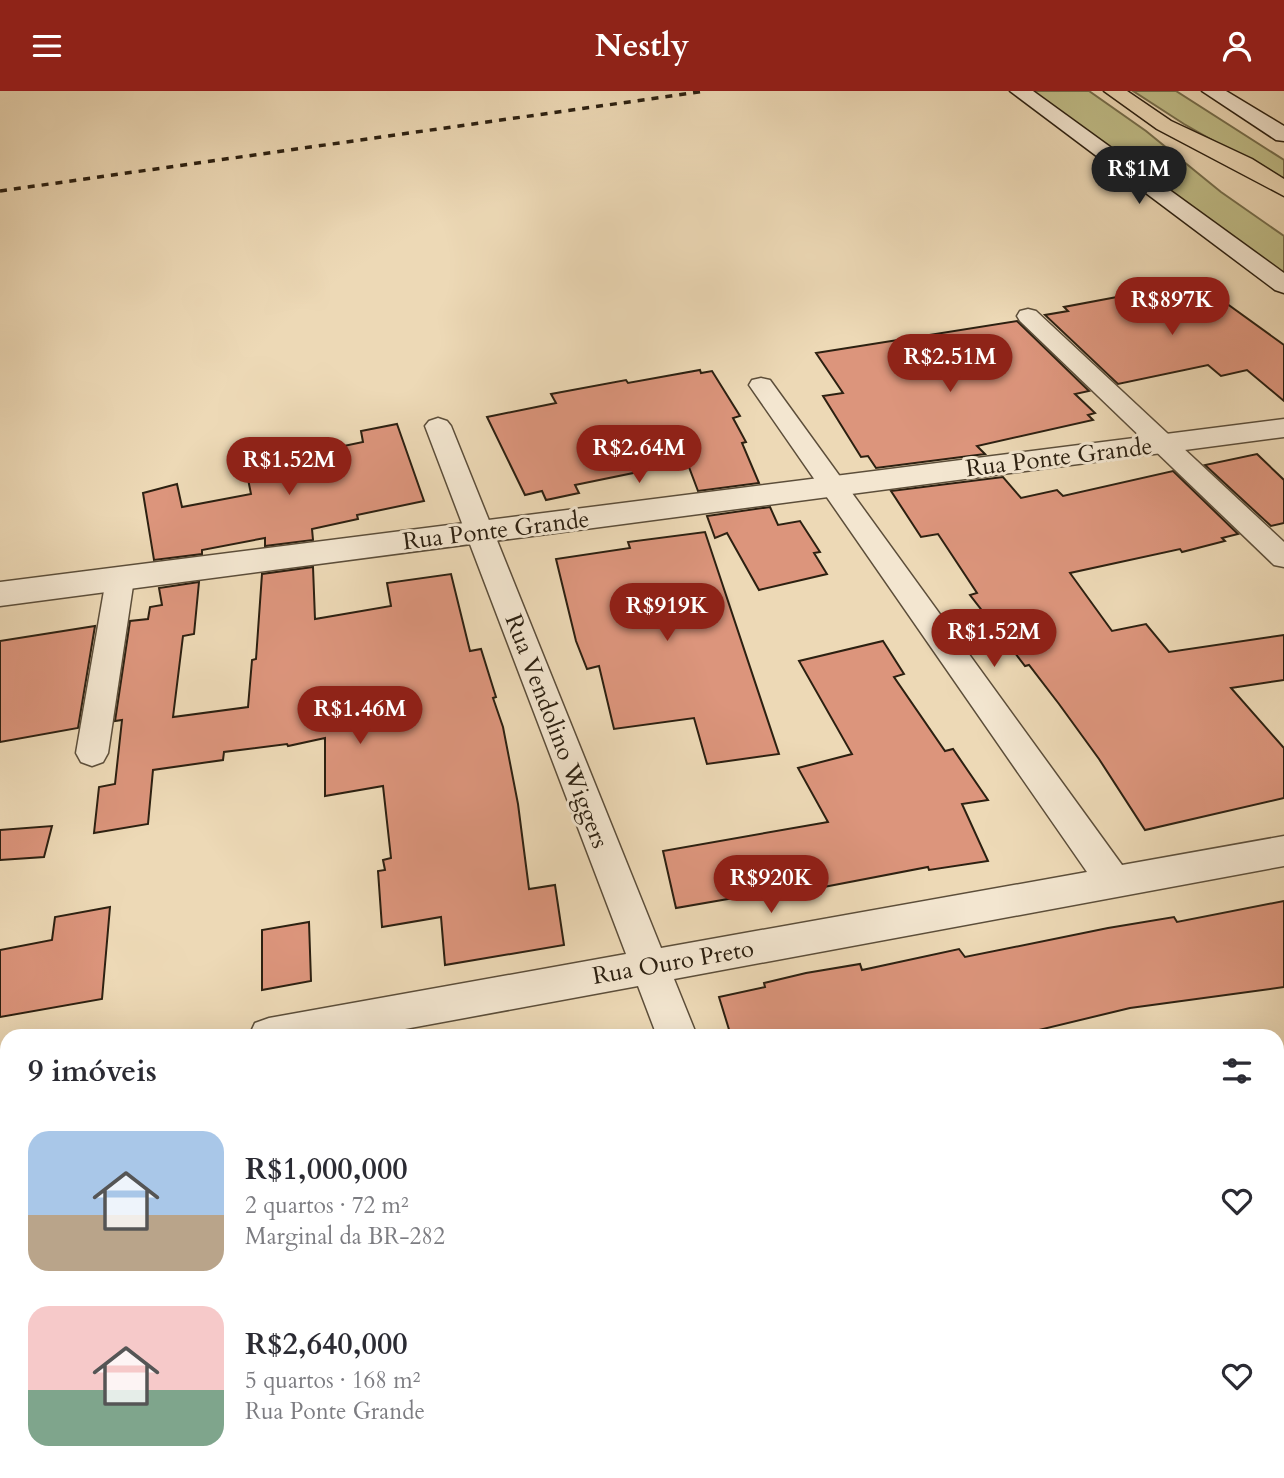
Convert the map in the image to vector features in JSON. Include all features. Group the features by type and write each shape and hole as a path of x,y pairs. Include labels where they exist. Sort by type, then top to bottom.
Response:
{"highway":[{"path":"1114,91 1164,125 1231,182"},
{"path":"1164,125 1244,164 1284,189"}],"street":[{"path":"1020,91 1284,285"},
{"path":"1212,91 1284,135"},
{"path":"1028,316 1284,558"},
{"path":"761,385 1114,882"},
{"name":"Rua Vendolino Wiggers","path":"438,426 674,1029"},
{"name":"Rua Ponte Grande","path":"0,594 1284,428"},
{"path":"92,753 120,579"},
{"name":"Rua Ouro Preto","path":"308,1029 1284,851"}],"shaded area":[{"path":"1031,91 1089,91 1146,131 1221,192 1284,236 1284,275"},
{"path":"1133,91 1176,91 1284,160 1284,181 1184,124"}],"building":[{"path":"1201,285 1284,345 1284,401 1247,370 1221,376 1208,365 1118,384 1045,315 1068,311 1064,307 1154,290 1159,294"},
{"path":"1017,321 1089,391 1075,394 1095,413 1088,415 1093,420 977,446 985,454 876,468 868,456 861,457 823,396 843,393 816,353"},
{"path":"700,370 701,373 712,371 740,416 733,418 746,442 742,443 759,483 698,491 687,462 575,485 579,493 546,500 542,491 525,495 487,417 556,403 551,394"},
{"path":"397,424 424,501 357,515 358,519 312,529 313,540 265,546 265,538 202,550 202,554 154,560 143,493 177,484 182,507 251,494 244,459 294,449 296,456 363,442 361,431"},
{"path":"1257,454 1284,480 1284,523 1271,526 1205,465"},
{"path":"1173,471 1238,534 1222,538 1225,541 1182,552 1180,549 1070,573 1112,631 1146,624 1169,652 1284,635 1284,680 1231,688 1284,748 1284,798 1145,830 1059,704 1029,665 1025,666 970,595 977,593 938,534 921,537 891,491 1003,477 1021,498 1057,490 1063,496"},
{"path":"770,507 778,525 800,521 820,552 814,553 827,574 759,590 727,533 715,538 707,516"},
{"path":"705,532 779,754 707,764 694,718 614,729 599,666 587,669 576,641 556,559 630,548 628,542"},
{"path":"313,567 315,619 391,606 387,583 451,574 470,651 481,649 496,697 493,698 503,727 518,804 529,889 555,885 564,945 445,965 441,917 382,927 378,871 385,870 383,860 391,858 383,786 325,796 325,738 288,746 224,752 223,760 153,770 148,824 94,833 99,787 115,784 122,720 115,721 130,621 148,619 150,607 162,605 159,588 199,582 194,634 183,636 173,717 248,707 252,660 256,659 262,574"},
{"path":"95,626 78,728 0,742 0,641"},
{"path":"883,641 904,674 894,677 945,751 953,749 988,800 962,804 988,861 929,870 928,867 803,891 776,895 774,891 676,908 663,851 828,822 798,768 852,754 799,661"},
{"path":"52,826 44,857 0,860 0,830"},
{"path":"1284,901 1284,987 1130,1008 1043,1029 729,1029 719,997 765,987 764,983 806,973 860,964 862,970 959,949 965,957 1174,917 1177,922"},
{"path":"110,907 102,999 0,1017 0,950 52,940 55,917"},
{"path":"309,922 311,981 262,990 262,930"}],"railway":[{"path":"0,191 706,91"}]}
